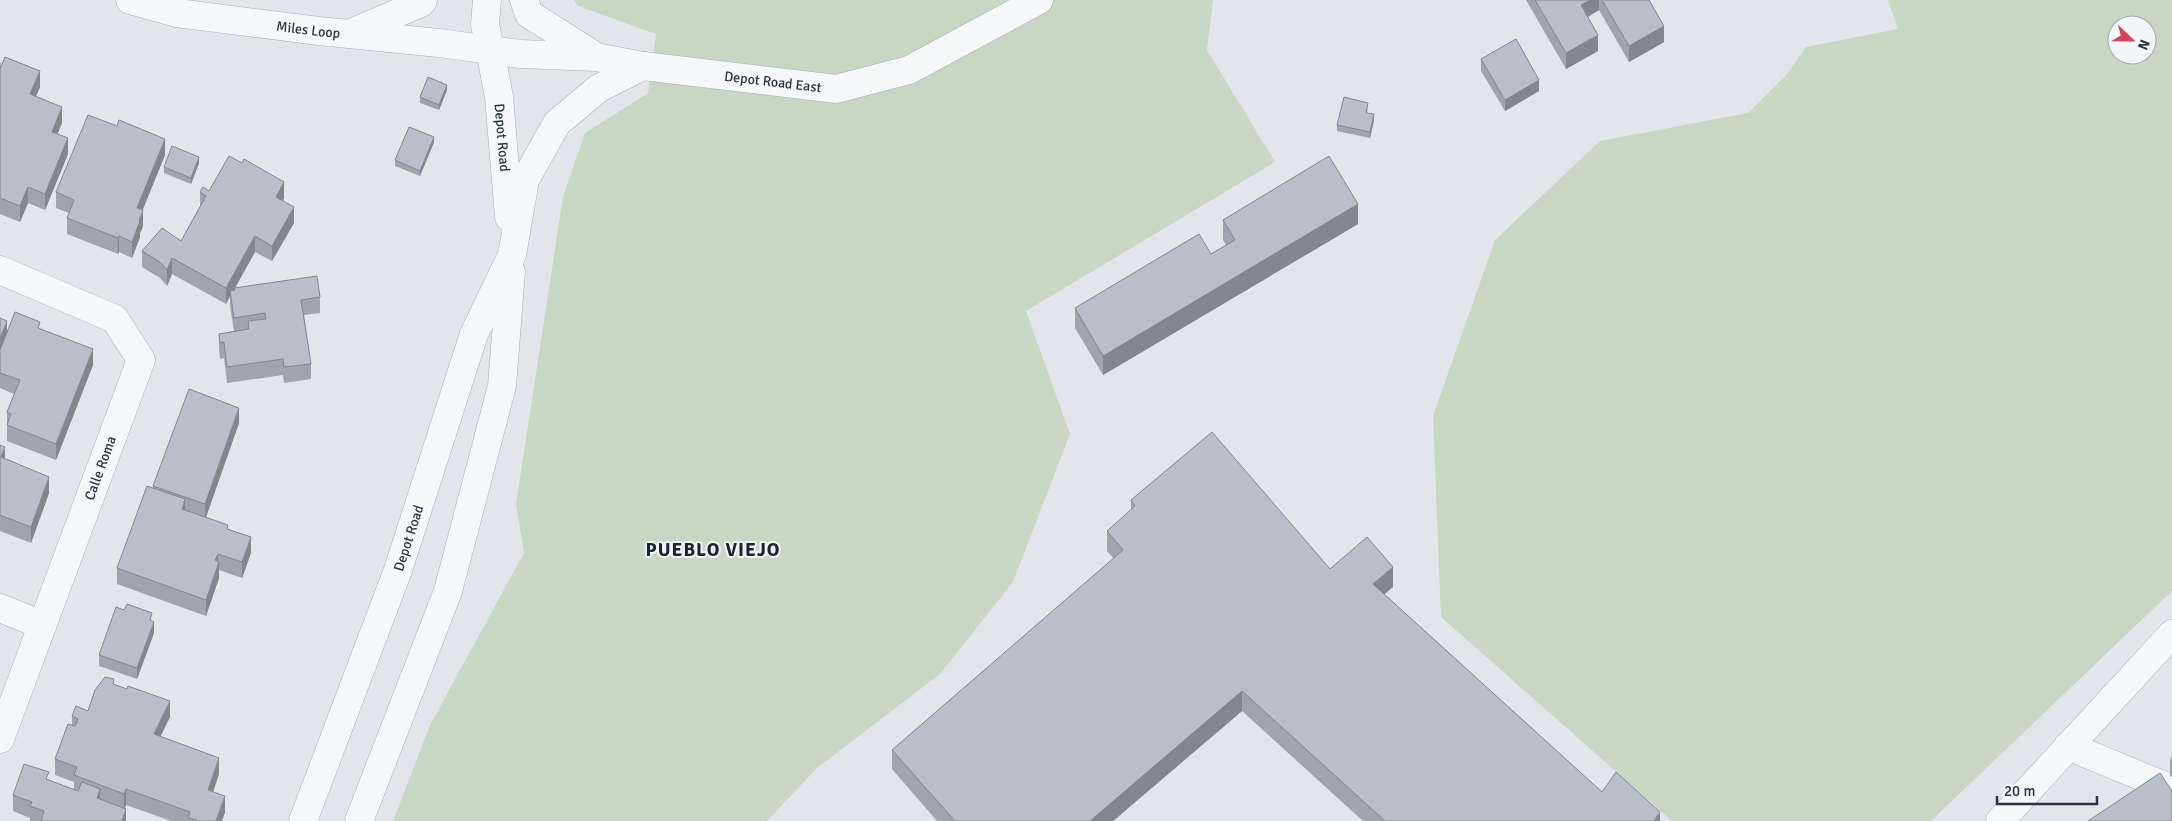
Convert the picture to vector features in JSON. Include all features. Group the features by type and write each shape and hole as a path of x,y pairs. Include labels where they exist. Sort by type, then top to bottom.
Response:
{"street":[{"name":"Miles Loop","path":"130,0 177,13 488,49"},
{"path":"350,33 423,0"},
{"name":"Depot Road","path":"359,821 448,591 502,386 512,255 499,97 488,49 485,24 487,0"},
{"path":"524,0 529,14 596,57"},
{"name":"Depot Road East","path":"488,49 521,54 596,57 643,66 836,89 909,70 1039,0"},
{"path":"512,255 525,180 557,123 599,88 643,66"},
{"name":"Depot Road","path":"303,821 398,570 474,334 512,255"},
{"name":"Calle Roma","path":"0,270 115,320 140,360 0,739"},
{"path":"0,608 42,625"},
{"path":"2000,821 2172,634"},
{"path":"2068,746 2172,789"}],"green space":[{"path":"574,0 1213,0 1207,50 1275,162 1026,311 1070,434 1013,582 940,674 817,768 767,821 393,821 430,725 524,553 516,504 563,197 585,133 648,93 656,34 578,6"},
{"path":"1888,0 2172,0 2172,591 1931,821 1672,821 1441,617 1433,416 1495,240 1600,141 1748,113 1787,74 1806,47 1898,29"}],"building":[{"path":"1535,0 1590,0 1581,5 1598,35 1566,53"},
{"path":"1602,0 1649,0 1664,26 1629,46"},
{"path":"1516,39 1539,80 1505,100 1481,59"},
{"path":"5,57 40,71 30,94 62,107 52,132 68,138 45,194 28,187 20,206 0,198 0,69"},
{"path":"428,77 447,85 439,105 420,97"},
{"path":"1344,97 1368,103 1366,113 1374,114 1370,132 1337,125"},
{"path":"88,115 117,126 119,120 165,139 137,208 143,210 132,242 67,218 74,200 56,192"},
{"path":"409,127 434,137 420,171 395,160"},
{"path":"172,146 199,157 191,178 164,167"},
{"path":"229,156 242,163 244,159 284,182 276,197 294,207 272,246 255,236 226,288 172,258 167,270 160,262 142,251 162,228 181,241 206,196 200,192 203,187 209,191"},
{"path":"1329,156 1358,204 1103,356 1075,308 1199,234 1211,254 1235,240 1223,220"},
{"path":"317,276 320,297 301,300 311,364 284,367 283,359 227,367 224,342 220,343 219,334 249,329 248,321 266,319 265,313 234,318 230,291 235,290 234,288"},
{"path":"15,312 40,322 38,328 93,349 56,444 7,425 11,414 7,412 20,380 0,373 0,350"},
{"path":"0,318 7,321 0,339"},
{"path":"189,389 239,408 205,504 153,486"},
{"path":"1212,432 1330,569 1367,537 1393,567 1373,584 1602,792 1616,772 1660,812 1654,821 1385,821 1242,691 1090,821 955,821 892,750 1123,550 1107,531 1135,506 1131,500"},
{"path":"0,445 5,447 1,457 49,477 31,527 0,515"},
{"path":"147,486 185,499 182,509 228,525 227,529 251,537 242,562 218,554 215,560 219,562 206,600 117,568"},
{"path":"127,604 152,613 150,620 154,622 137,668 99,655 116,607 124,610"},
{"path":"105,677 114,679 113,684 127,689 128,686 170,701 154,734 219,758 208,790 225,796 216,821 198,821 188,817 190,812 126,789 124,794 74,775 77,767 55,759 68,724 75,726 78,719 72,716 76,706 88,711 95,690"},
{"path":"24,764 49,772 46,779 78,791 82,782 100,789 97,798 126,809 122,821 41,821 44,811 30,806 32,802 13,795"},
{"path":"2160,773 2172,791 2172,821 2088,821"}],"district":[{"name":"PUEBLO VIEJO","path":"713,549"}]}
